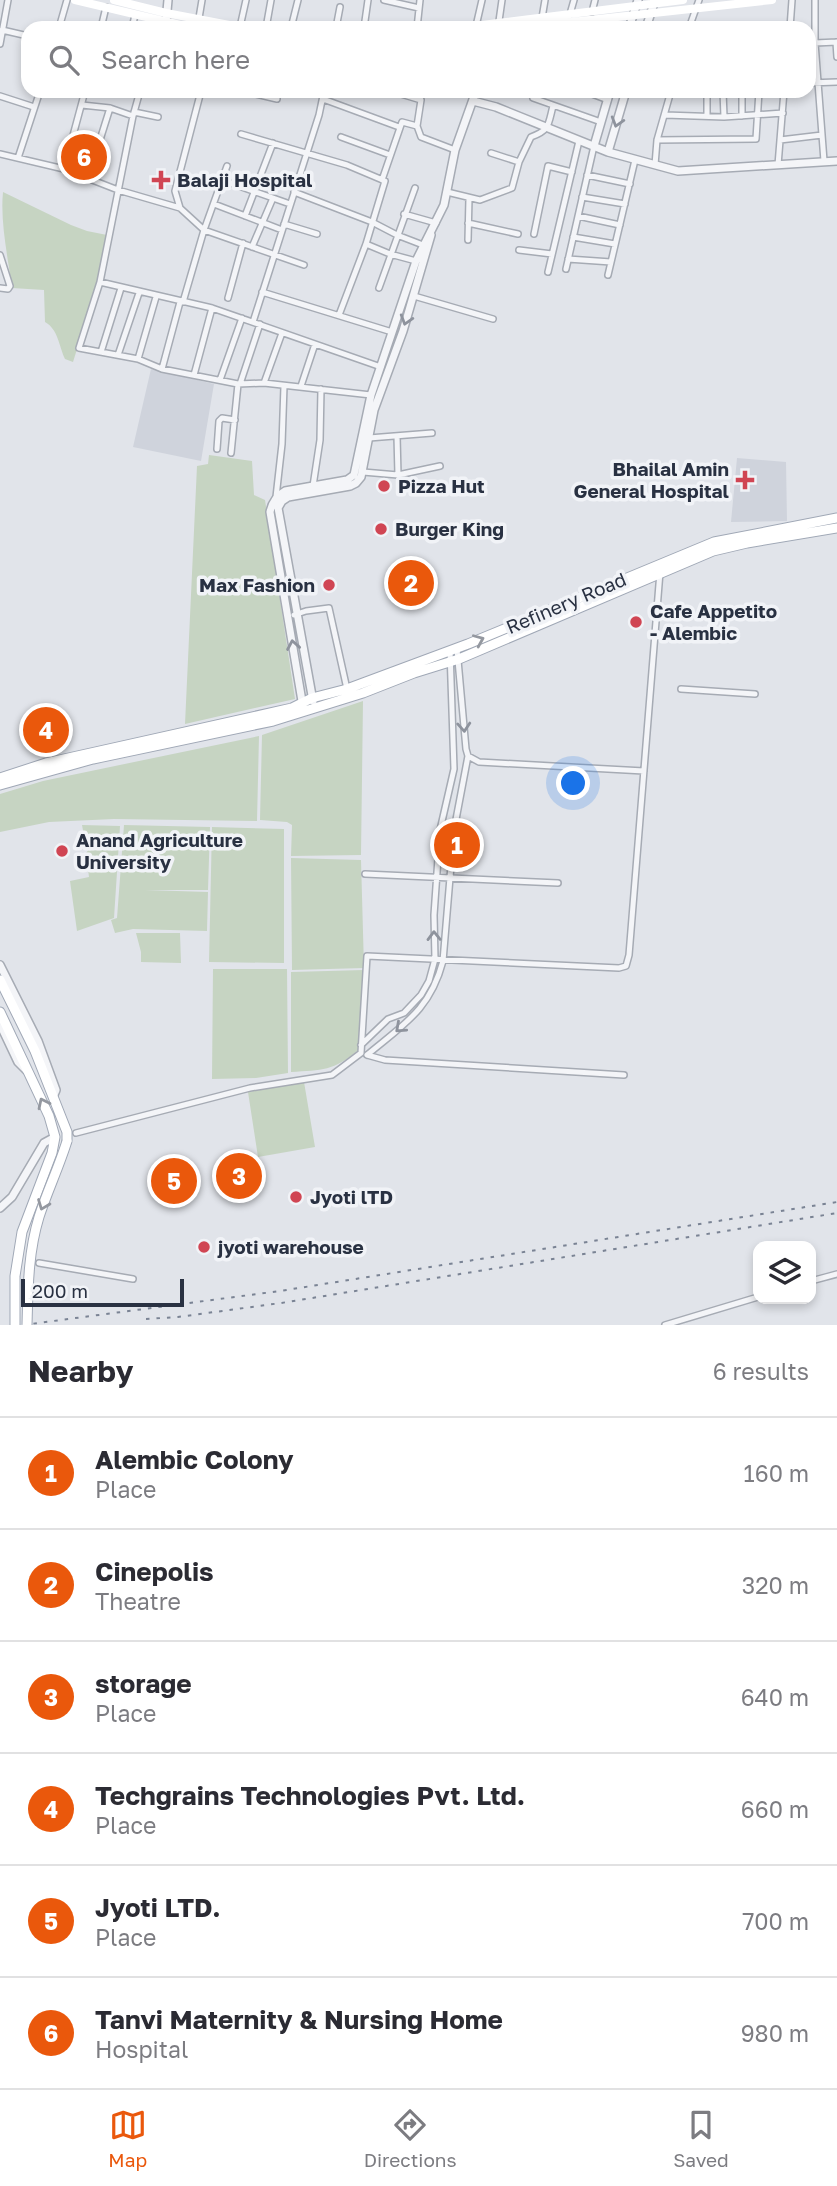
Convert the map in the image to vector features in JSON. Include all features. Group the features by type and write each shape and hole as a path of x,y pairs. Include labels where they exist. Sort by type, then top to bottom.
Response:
{"main road":[{"path":"75,0 135,15 199,18 205,21"},
{"path":"114,0 176,21"},
{"path":"527,21 683,0"},
{"path":"653,5 772,0"},
{"path":"589,21 636,7"},
{"name":"Refinery Road","path":"302,706 314,709 455,660 724,539 837,518"},
{"name":"Refinery Road","path":"302,706 312,698 347,689 454,650 705,554 729,547 837,528"},
{"path":"0,778 118,750 273,721 302,706"},
{"path":"0,785 22,774"},
{"path":"0,979 35,1051 70,1135 34,1237 27,1281 27,1325"},
{"path":"0,1012 49,1116 55,1137 52,1153 22,1232 15,1276 15,1325"}],"street":[{"path":"0,44 9,0"},
{"path":"61,21 67,0"},
{"path":"166,17 168,0"},
{"path":"199,18 202,0"},
{"path":"244,21 246,0"},
{"path":"267,21 271,0"},
{"path":"293,21 298,0"},
{"path":"365,21 368,0"},
{"path":"384,0 419,8"},
{"path":"418,21 420,0"},
{"path":"477,21 482,0"},
{"path":"499,21 502,0"},
{"path":"541,19 545,0"},
{"path":"570,15 574,0"},
{"path":"592,12 595,0"},
{"path":"790,21 792,0"},
{"path":"813,21 815,0"},
{"path":"692,21 698,4"},
{"path":"103,21 106,7"},
{"path":"337,21 340,7"},
{"path":"134,21 135,15"},
{"path":"2,30 21,34"},
{"path":"824,161 816,43 836,42 837,57"},
{"path":"818,82 837,82"},
{"path":"0,96 34,107"},
{"path":"18,158 37,98"},
{"path":"64,169 84,98"},
{"path":"138,98 100,282 79,348 138,359 162,369 239,384 301,386 371,395"},
{"path":"180,208 175,191 199,98"},
{"path":"273,98 277,99"},
{"path":"414,98 421,100 417,126 421,136 455,149"},
{"path":"314,709 278,508 288,497 347,480 354,475 371,395 416,261 444,205 455,149 474,98"},
{"path":"566,269 594,146 608,100 603,98"},
{"path":"608,152 624,98"},
{"path":"655,165 657,140 669,98"},
{"path":"706,98 707,116"},
{"path":"723,98 724,117"},
{"path":"742,98 742,116"},
{"path":"657,140 756,139 759,98"},
{"path":"778,165 784,98"},
{"path":"231,453 239,384 262,292 323,99 399,127"},
{"path":"533,99 601,122"},
{"path":"473,101 496,107 608,152 678,171 837,161"},
{"path":"82,105 158,117"},
{"path":"447,192 486,199 509,190 531,138 548,128 554,106"},
{"path":"88,178 110,108"},
{"path":"665,116 724,117 783,113"},
{"path":"339,315 366,244 399,127 402,122 417,126"},
{"path":"241,134 347,165 382,180"},
{"path":"780,140 822,135"},
{"path":"341,137 390,155"},
{"path":"548,272 579,141"},
{"path":"245,216 273,143"},
{"path":"491,153 519,162"},
{"path":"0,154 64,169 118,190 180,208 204,230 304,265"},
{"path":"608,275 635,160"},
{"path":"162,369 204,230 227,166"},
{"path":"534,234 548,166 572,172"},
{"path":"587,175 630,184"},
{"path":"222,180 290,204"},
{"path":"379,288 415,188"},
{"path":"294,192 423,245"},
{"path":"582,197 625,204"},
{"path":"252,247 273,198"},
{"path":"468,240 469,198"},
{"path":"214,204 263,222 317,234"},
{"path":"404,214 436,223"},
{"path":"578,216 620,225"},
{"path":"468,223 518,234"},
{"path":"276,497 285,491 353,485 359,480 363,472 374,410 414,296 432,231"},
{"path":"573,237 615,244"},
{"path":"228,298 243,243"},
{"path":"366,244 416,261"},
{"path":"519,250 552,254"},
{"path":"0,255 10,286 8,289 0,288"},
{"path":"568,259 611,262"},
{"path":"100,282 212,308 381,367"},
{"path":"102,352 121,288"},
{"path":"262,292 393,332"},
{"path":"118,355 139,293"},
{"path":"138,359 156,296"},
{"path":"414,296 493,319"},
{"path":"194,375 212,308"},
{"path":"220,380 242,318"},
{"path":"264,383 282,332"},
{"path":"301,386 315,344"},
{"path":"284,386 282,444 276,497 270,512 302,706"},
{"path":"314,489 320,440 321,389"},
{"path":"217,449 219,421 222,418 234,420"},
{"path":"369,438 432,433"},
{"path":"397,436 398,475"},
{"path":"363,472 398,475 440,466"},
{"path":"363,1051 368,956 619,968 626,966 644,771 654,572"},
{"path":"288,618 329,608 347,689"},
{"path":"70,1135 250,1088 332,1075 363,1051 402,1028 425,1002 432,992 443,961 454,830 468,756 454,650"},
{"path":"363,1051 388,1019 404,1013 421,995 429,981 435,959 434,915 440,830 454,769 455,660"},
{"path":"681,689 755,694"},
{"path":"468,756 479,762 644,771"},
{"path":"365,874 558,883"},
{"path":"0,964 38,1041 56,1090 53,1097"},
{"path":"0,1024 18,1062 27,1071"},
{"path":"363,1051 385,1060 624,1075"},
{"path":"0,1208 12,1196 44,1143 55,1137"},
{"path":"38,1263 133,1279"},
{"path":"816,1280 837,1274"},
{"path":"665,1325 753,1299"}],"shaded area":[{"path":"151,369 214,384 201,461 133,447"},
{"path":"737,458 786,462 787,521 731,522"}],"green space":[{"path":"3,192 71,225 107,235 98,282 73,362 65,359 55,333 45,322 44,290 12,288 3,228"},
{"path":"209,455 252,461 254,495 265,500 295,699 185,724 197,466 208,464"},
{"path":"363,701 361,855 291,856 292,825 287,822 260,820 262,735"},
{"path":"259,736 257,821 114,819 49,822 0,832 0,794 43,781"},
{"path":"82,825 120,826 114,918 77,931 70,881 89,877 86,853 91,847 89,842 85,841"},
{"path":"124,825 210,827 208,890 145,890 208,892 207,931 133,929 115,933 111,920 117,918"},
{"path":"212,827 284,829 284,963 209,962"},
{"path":"291,858 361,860 364,968 292,970"},
{"path":"136,933 180,933 181,963 141,962"},
{"path":"213,969 287,969 288,1073 256,1078 212,1079"},
{"path":"364,970 358,1050 334,1066 291,1072 291,972"},
{"path":"304,1082 315,1147 258,1157 248,1092"}],"railway":[{"path":"23,1325 280,1291 837,1202"},
{"path":"146,1319 281,1303 837,1213"}],"place":[{"name":"Tanvi Maternity & Nursing Home","path":"84,157"},
{"name":"Balaji Hospital","path":"161,180"},
{"name":"Bhailal Amin General Hospital","path":"745,480"},
{"name":"Pizza Hut","path":"384,486"},
{"name":"Burger King","path":"381,529"},
{"name":"Cinepolis","path":"411,583"},
{"name":"Max Fashion","path":"329,585"},
{"name":"Cafe Appetito - Alembic","path":"636,622"},
{"name":"Techgrains Technologies Pvt. Ltd.","path":"46,730"},
{"name":"Alembic Colony","path":"457,845"},
{"name":"Anand Agriculture University","path":"62,851"},
{"name":"storage","path":"239,1176"},
{"name":"Jyoti LTD.","path":"174,1181"},
{"name":"Jyoti lTD","path":"296,1197"},
{"name":"jyoti warehouse","path":"204,1247"}]}
